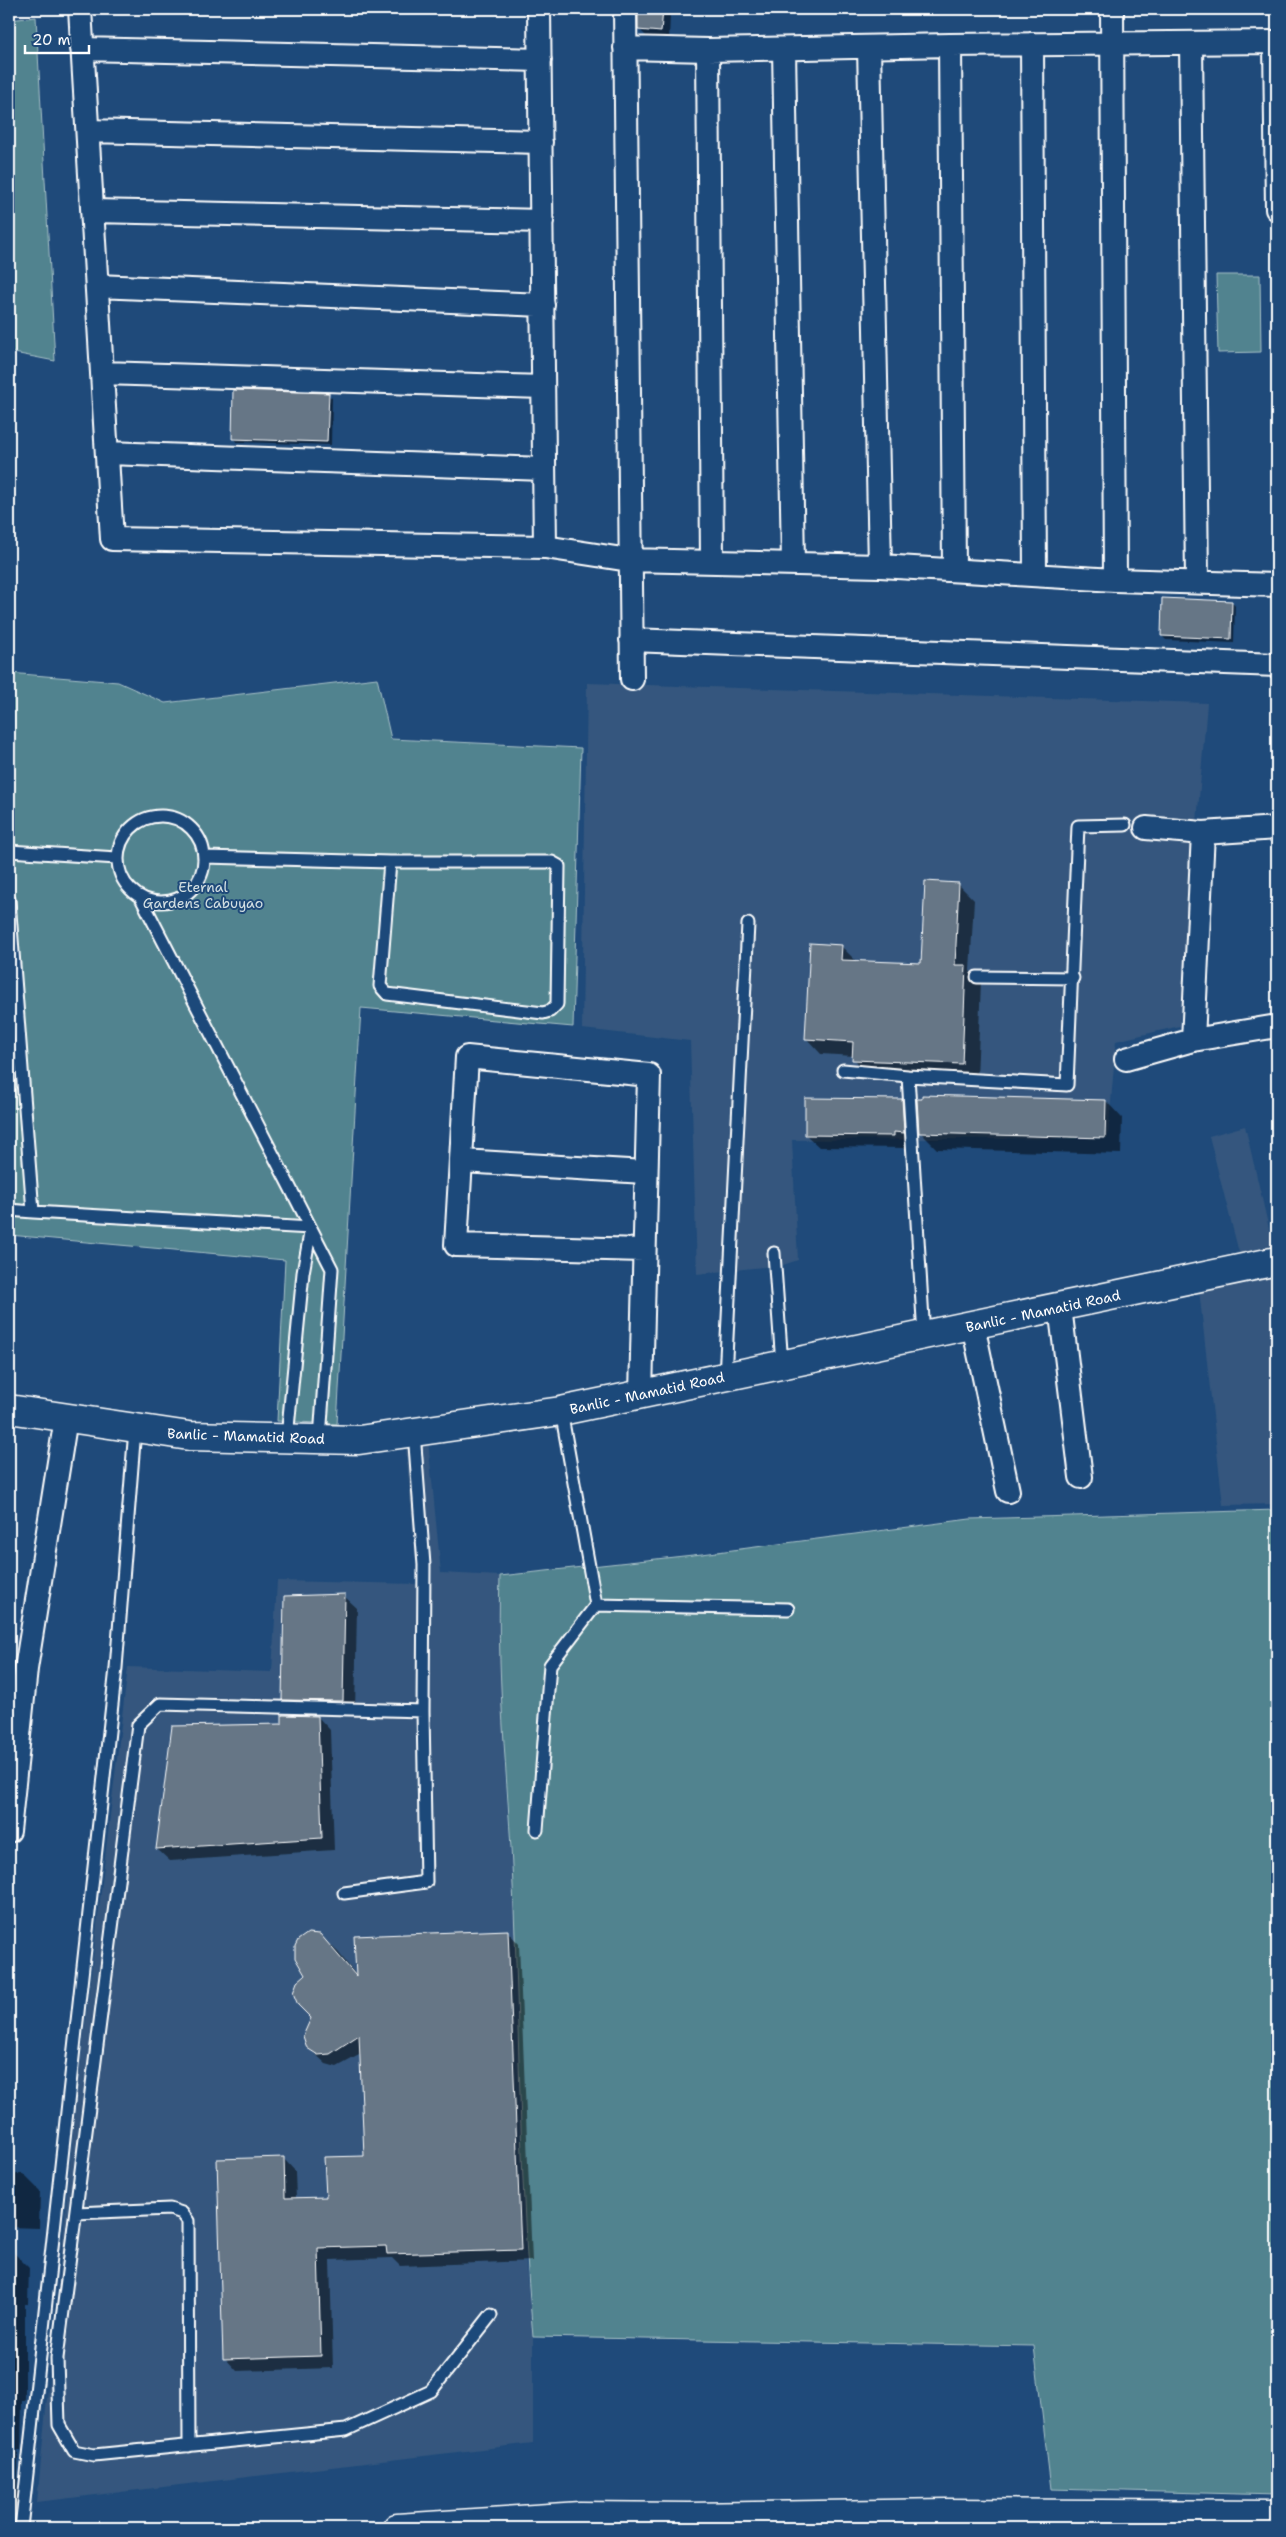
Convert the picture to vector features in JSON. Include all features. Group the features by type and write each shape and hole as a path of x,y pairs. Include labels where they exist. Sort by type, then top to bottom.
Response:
{"main road":[{"name":"Banlic - Mamatid Road","path":"9,1409 189,1436 359,1440 561,1411 1277,1262"},
{"path":"397,2528 580,2522 689,2523 1277,2515"}],"street":[{"path":"80,9 112,539 545,548 629,560 880,566 1115,580 1277,585"},
{"path":"539,9 545,548"},
{"path":"624,9 629,560 632,679"},
{"path":"1112,9 1115,580"},
{"path":"625,48 708,50 950,44 1276,42 1277,209"},
{"path":"1191,43 1197,582"},
{"path":"950,44 954,569"},
{"path":"1032,44 1035,574"},
{"path":"869,47 880,566"},
{"path":"784,48 793,564"},
{"path":"82,49 540,60"},
{"path":"708,50 712,561"},
{"path":"88,131 541,142"},
{"path":"93,211 542,221"},
{"path":"97,286 543,304"},
{"path":"103,373 543,387"},
{"path":"108,453 544,469"},
{"path":"631,640 1277,665"},
{"path":"1136,826 1203,833 1277,828"},
{"path":"1193,1040 1203,833"},
{"path":"1126,1059 1193,1040 1277,1026"},
{"path":"641,1394 643,1250 649,1076 467,1057 456,1245 643,1250"},
{"path":"462,1161 646,1172"},
{"path":"1060,1307 1081,1477"},
{"path":"973,1326 1008,1491"},
{"path":"9,1831 17,1669 66,1418"}],"lane":[{"path":"141,898 163,903 185,896 200,879 204,857 198,837 192,829 174,818 164,816 144,820 133,826 119,846 117,858 123,881 141,898 332,1269 320,1438"},
{"path":"843,1070 908,1076 1067,1085 1078,826 1136,826"},
{"path":"9,852 117,858"},
{"path":"204,857 390,862 543,860 552,862 559,866 557,1004 543,1013 387,994 383,991 380,986 390,862"},
{"path":"9,900 33,1212"},
{"path":"725,1377 748,924"},
{"path":"977,976 1073,978"},
{"path":"908,1076 924,1336"},
{"path":"9,1210 311,1228"},
{"path":"287,1438 303,1273 311,1228"},
{"path":"774,1253 782,1365"},
{"path":"537,1830 550,1666 596,1605 561,1411"},
{"path":"21,2528 116,1668 135,1429"},
{"path":"344,1893 426,1882 423,1711 424,1564 414,1432"},
{"path":"596,1605 788,1609"},
{"path":"423,1711 160,1704 138,1725 57,2358 59,2425 74,2451 94,2455 346,2430 430,2391 491,2315"},
{"path":"76,2212 170,2209 182,2213 188,2221 189,2446"}],"shaded area":[{"path":"587,683 1207,703 1180,1026 1116,1041 1108,1138 792,1140 798,1260 783,1265 697,1274 690,1041 582,1029"},
{"path":"1245,1126 1270,1233 1277,1252 1277,1504 1223,1505 1198,1281 1244,1272 1209,1136"},
{"path":"405,1440 428,1440 441,1573 500,1576 499,1618 504,1754 514,1906 526,2266 533,2337 533,2443 37,2502 77,2090 128,1667 272,1672 277,1581 418,1584"}],"green space":[{"path":"36,17 55,361 9,352 9,20"},
{"path":"1216,275 1260,275 1261,352 1218,353"},
{"name":"Eternal Gardens Cabuyao","path":"9,673 118,682 165,703 377,678 391,739 581,748 573,1027 361,1008 337,1424 277,1421 285,1260 9,1235"},
{"path":"1277,1510 1277,2495 1051,2489 1034,2346 533,2337 525,2230 514,1909 500,1659 500,1576 702,1554 970,1519"}],"building":[{"path":"638,9 663,9 661,32 638,30"},
{"path":"233,390 329,393 327,442 232,439"},
{"path":"1162,598 1232,601 1231,639 1161,636"},
{"path":"925,881 959,883 955,965 966,965 962,1064 852,1060 853,1042 805,1039 810,943 842,945 841,960 921,963"},
{"path":"922,1095 1106,1100 1105,1138 919,1133 917,1099 922,1099"},
{"path":"805,1098 902,1099 904,1133 894,1132 894,1136 805,1135"},
{"path":"345,1594 343,1701 282,1700 284,1596"},
{"path":"282,1715 318,1716 322,1838 156,1849 172,1726 282,1724"},
{"path":"508,1930 521,2250 387,2254 386,2246 318,2248 321,2356 223,2359 217,2159 284,2157 285,2198 326,2197 324,2157 364,2156 359,2035 330,2054 318,2055 307,2048 303,2036 311,2018 298,2005 293,1993 297,1982 305,1975 295,1958 295,1946 298,1940 308,1933 320,1934 356,1976 354,1936"}]}
